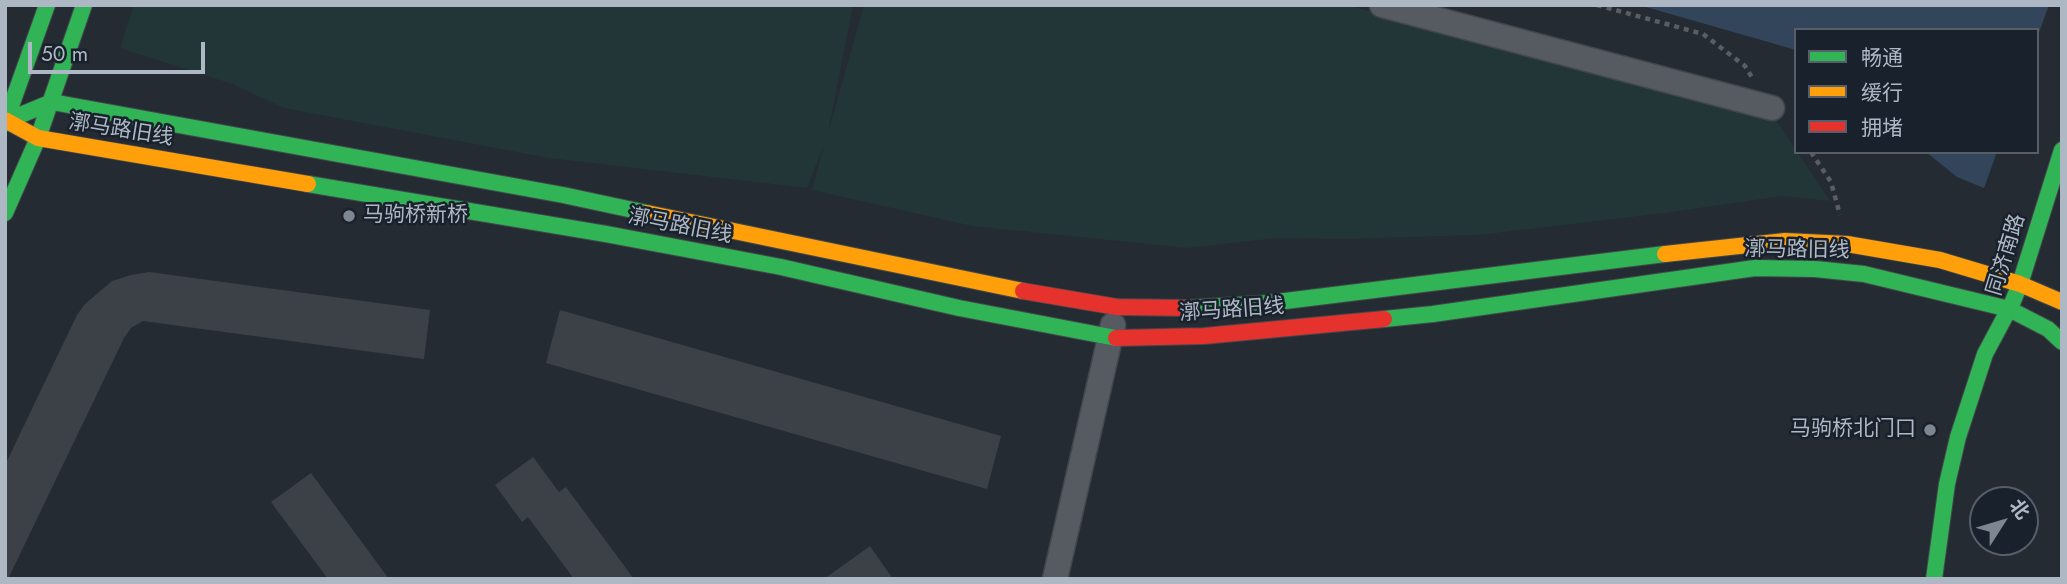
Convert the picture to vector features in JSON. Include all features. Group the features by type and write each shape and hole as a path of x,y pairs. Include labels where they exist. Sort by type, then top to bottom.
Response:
{"main road":[{"path":"6,121 47,5"},
{"path":"5,213 52,102 84,5"},
{"name":"漷马路旧线","path":"6,121 52,102 563,195 985,284 1118,307 1180,309 1269,303 1785,241 1847,244 1940,260 2058,296"},
{"name":"漷马路旧线","path":"6,121 38,138 606,234 781,267 959,308 1110,338 1204,336 1433,314 1755,268 1864,274 2009,309"},
{"name":"同济南路","path":"2009,309 2020,284 2062,150"},
{"name":"同济南路","path":"2009,309 2058,296"},
{"path":"1934,579 1947,484 1958,437 1985,354 2009,309 2048,330 2062,342"}],"street":[{"path":"1382,5 1772,108"},
{"path":"1055,579 1118,307"}],"path":[{"path":"1597,5 1703,34 1745,65 1772,108"},
{"path":"1812,154 1831,182 1842,219"}],"shaded area":[{"path":"134,5 853,5 828,133 864,5 1346,5 1774,117 1794,147 1794,154 1799,154 1830,201 1782,196 1478,235 1276,238 1188,248 972,226 812,190 824,145 807,188 549,158 284,108 232,84 120,48"}],"water":[{"path":"1639,5 2062,5 2062,220 1957,177 1928,154 2039,154 2039,28 1794,28 1794,49"}],"pier":[{"path":"2049,5 2062,5 2062,224 1983,191 1996,154 2039,154 2039,32"}],"building":[{"path":"149,272 430,310 424,359 143,321 131,328 124,338 8,579 5,579 5,465 77,315 85,304 112,281"},
{"path":"560,310 1001,436 987,489 546,363"},
{"path":"533,457 559,492 566,487 634,579 574,579 528,517 522,522 495,485"},
{"path":"311,473 389,579 328,579 271,502"},
{"path":"870,546 893,579 824,579"}],"traffic: fast":[{"path":"5,123 47,5"},
{"path":"5,213 38,138 84,5"},
{"path":"6,121 52,102 563,195 647,213"},
{"path":"2011,306 2062,150"},
{"path":"308,184 606,234 781,267 959,308 1116,338"},
{"path":"1190,308 1269,303 1665,254"},
{"path":"1384,319 1755,268 1815,269 1864,274 2009,309 2048,329 2062,342"},
{"path":"1934,579 1947,484 1958,437 1985,354 2009,309"}],"traffic: slow":[{"path":"5,120 38,138 308,184"},
{"path":"647,213 1023,291"},
{"path":"1665,254 1785,241 1847,244 1940,260 2020,284 2062,302"}],"traffic: jam":[{"path":"1023,291 1117,307 1190,308"},
{"path":"1116,338 1204,336 1384,319"}],"place":[{"name":"马驹桥新桥","path":"349,216"},
{"name":"马驹桥北门口","path":"1930,430"}]}
